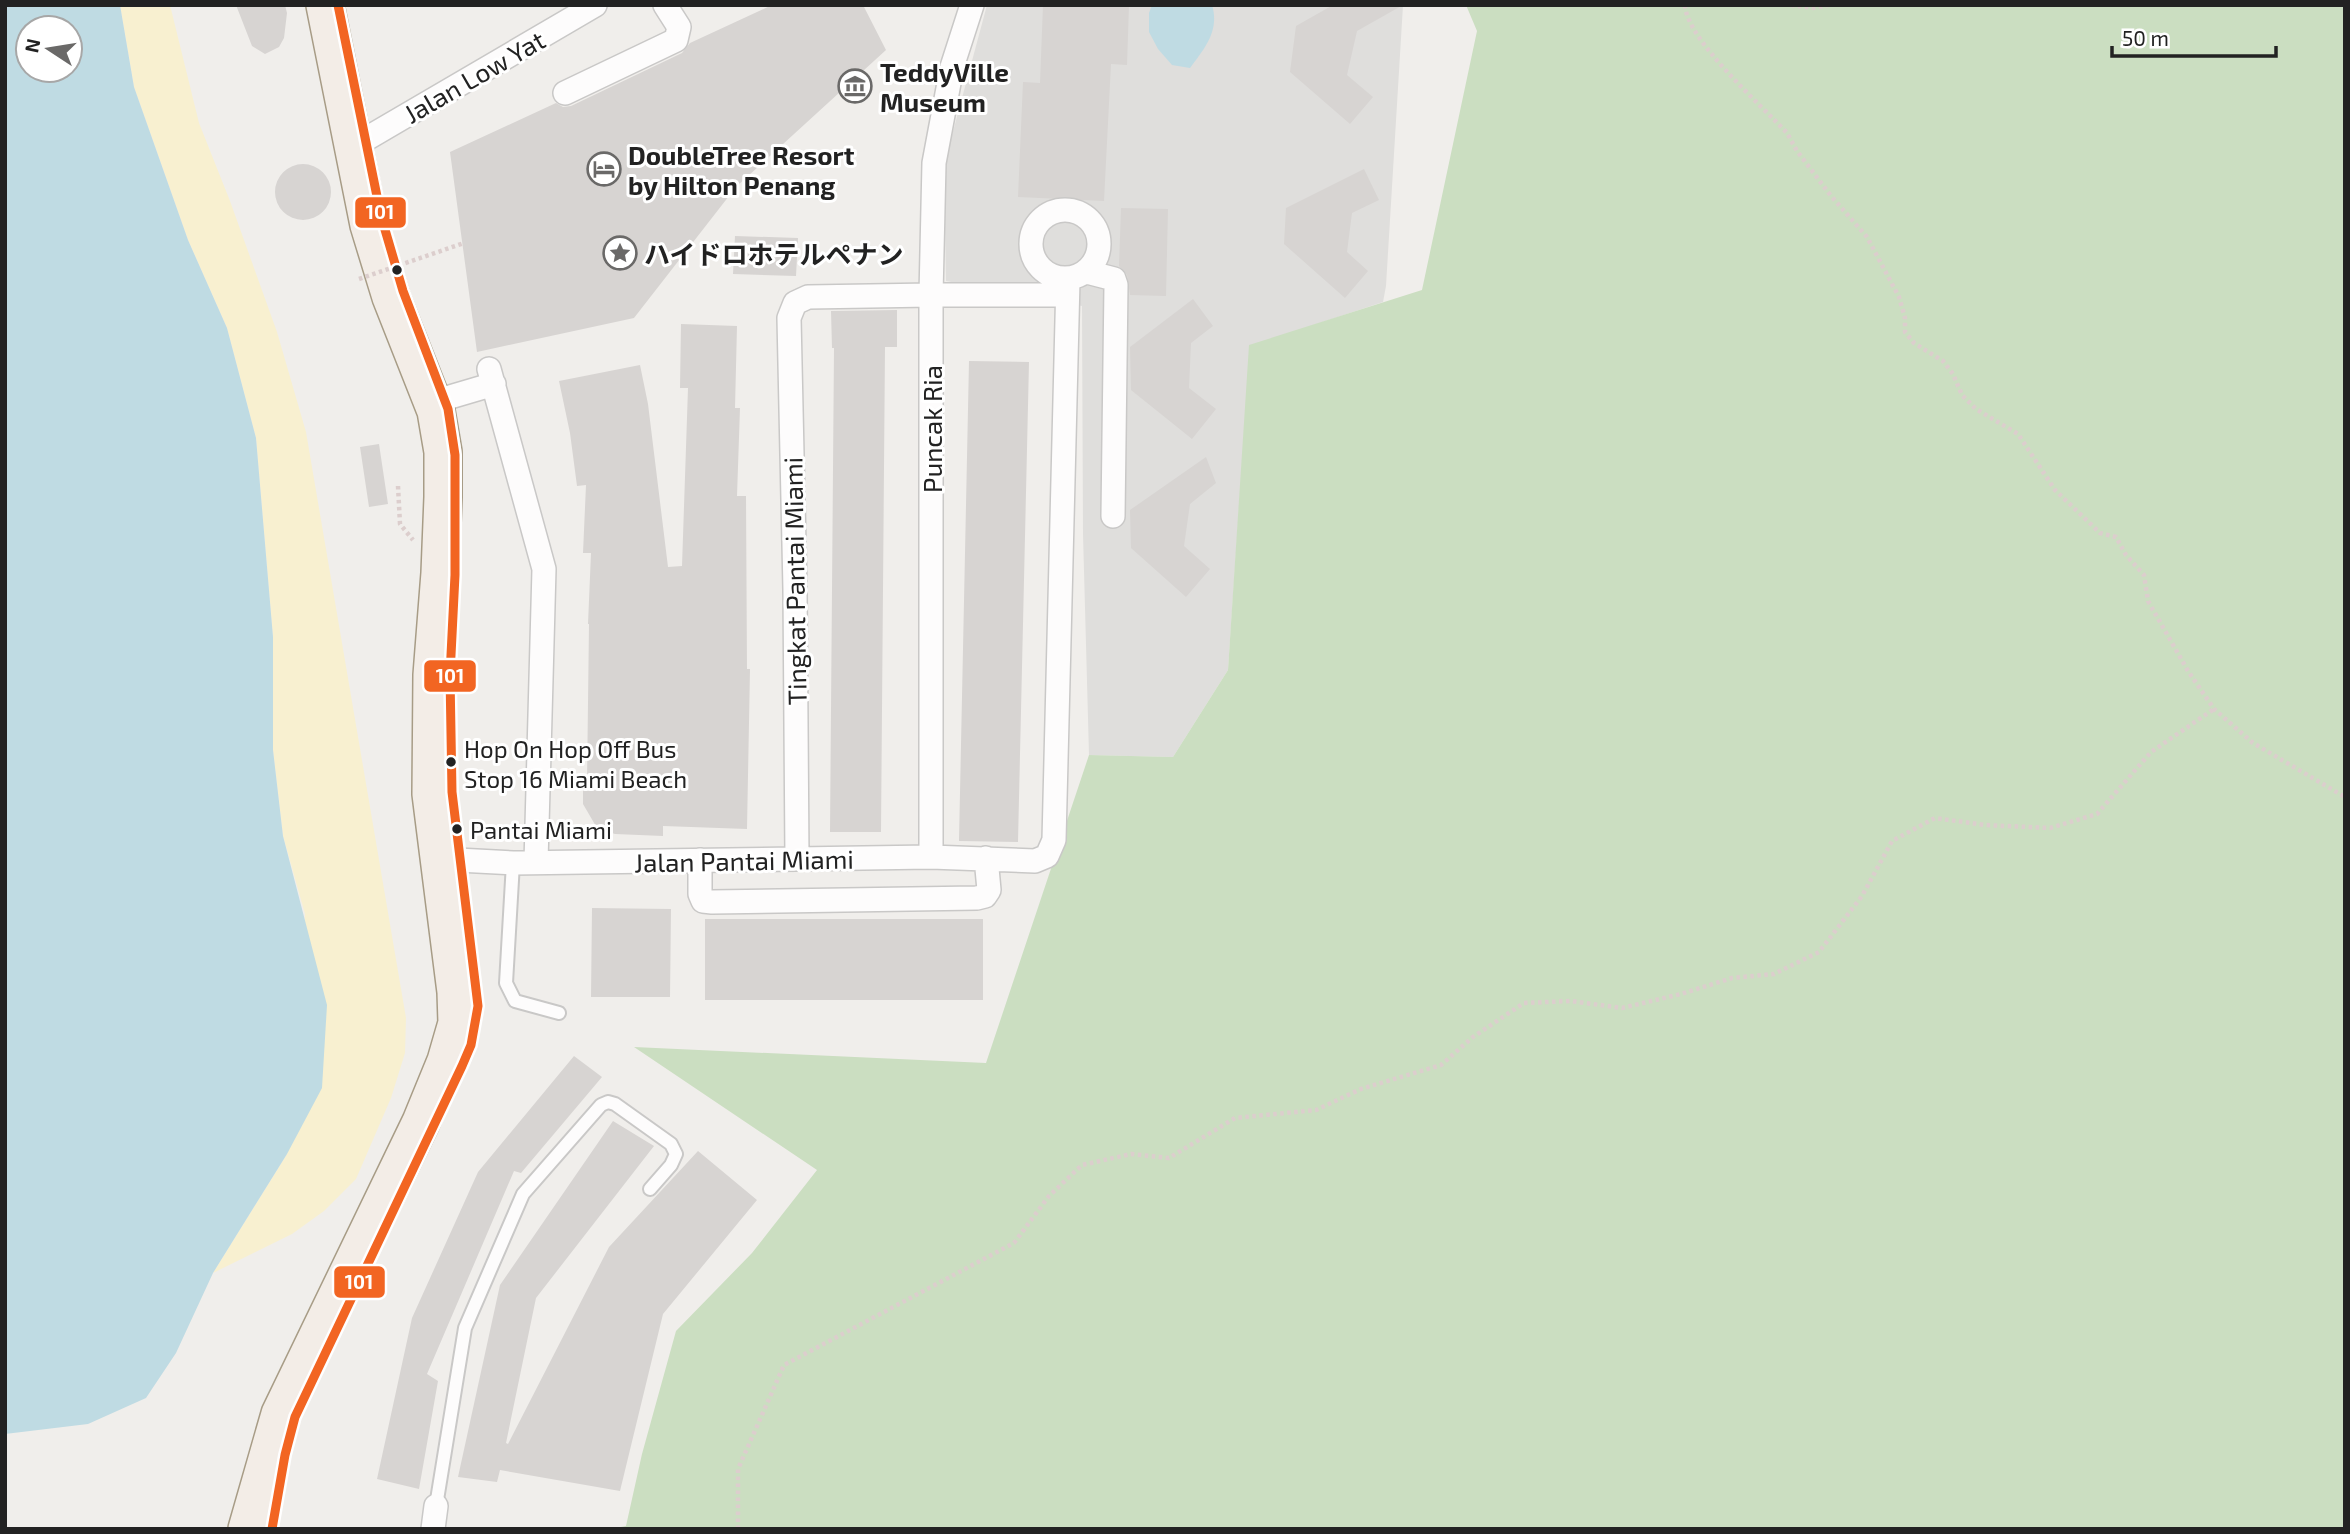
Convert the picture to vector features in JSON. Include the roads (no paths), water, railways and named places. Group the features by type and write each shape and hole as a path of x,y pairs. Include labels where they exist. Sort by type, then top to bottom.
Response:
{"main road":[{"path":"325,5 359,140"},
{"path":"263,1523 295,1417 471,1045 477,1024 477,989 450,860 431,794 432,675 443,463 439,400 391,297 377,254 338,5"}],"street":[{"name":"Jalan Low Yat","path":"359,140 595,5"},
{"path":"565,93 676,40 679,27 665,5"},
{"name":"Puncak Ria","path":"931,857 931,295 934,163 952,67 972,5"},
{"path":"931,295 1114,279 1113,516"},
{"name":"Jalan Pantai Miami","path":"450,860 525,863 931,857 1035,861 1047,856 1054,840 1074,282"},
{"name":"Tingkat Pantai Miami","path":"797,859 796,590 789,318 795,303 808,298 931,295"},
{"path":"439,400 492,377 544,569 525,863"},
{"path":"700,860 700,894 703,901 712,902 976,898 985,896 989,890 986,858"}],"lane":[{"path":"525,863 506,983 515,1001 559,1013"},
{"path":"434,1518 466,1328 523,1194 601,1105 608,1102 615,1104 671,1144 676,1154 671,1165 650,1189"}],"water":[{"path":"5,5 120,5 134,87 188,240 227,328 256,438 273,637 273,750 283,836 327,1005 322,1088 287,1154 213,1273 176,1353 146,1398 88,1424 5,1434"},
{"path":"1152,5 1212,5 1212,31 1205,47 1190,68 1172,65 1158,49 1149,32"}],"place":[{"name":"TeddyVille Museum","path":"855,86"},
{"name":"DoubleTree Resort by Hilton Penang","path":"604,169"},
{"name":"ハイドロホテルペナン","path":"620,253"},
{"name":"Hop On Hop Off Bus Stop 16 Miami Beach","path":"451,762"},
{"name":"Pantai Miami","path":"457,829"}]}
